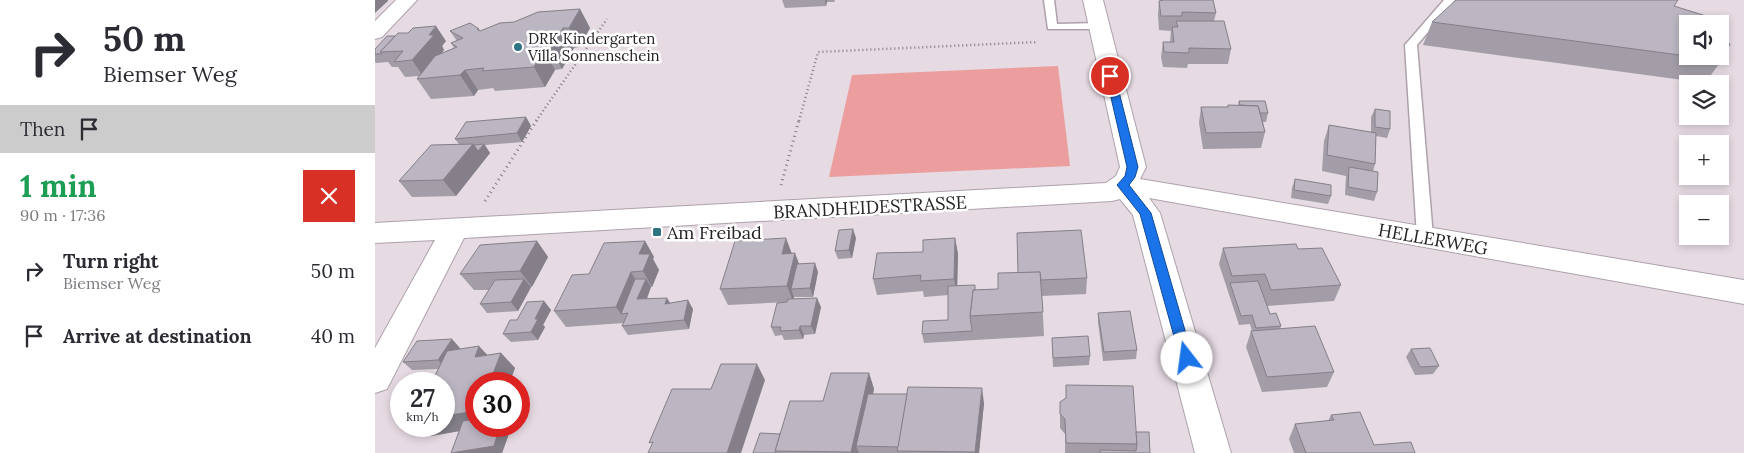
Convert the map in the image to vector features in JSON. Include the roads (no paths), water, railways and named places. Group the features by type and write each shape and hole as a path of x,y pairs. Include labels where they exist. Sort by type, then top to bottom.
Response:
{"street":[{"path":"375,33 407,0"},
{"path":"1093,0 1133,167 1130,177 1123,185 1146,213 1213,453"},
{"name":"HELLERWEG","path":"1123,185 1744,292"},
{"name":"BRANDHEIDESTRASSE","path":"375,233 1099,194 1112,192 1123,185"},
{"path":"375,379 461,229"}],"lane":[{"path":"1049,0 1052,27 1099,26"},
{"path":"1425,237 1411,45 1450,0"}],"place":[{"name":"DRK Kindergarten Villa Sonnenschein","path":"518,47"},
{"name":"Am Freibad","path":"657,232"}]}
